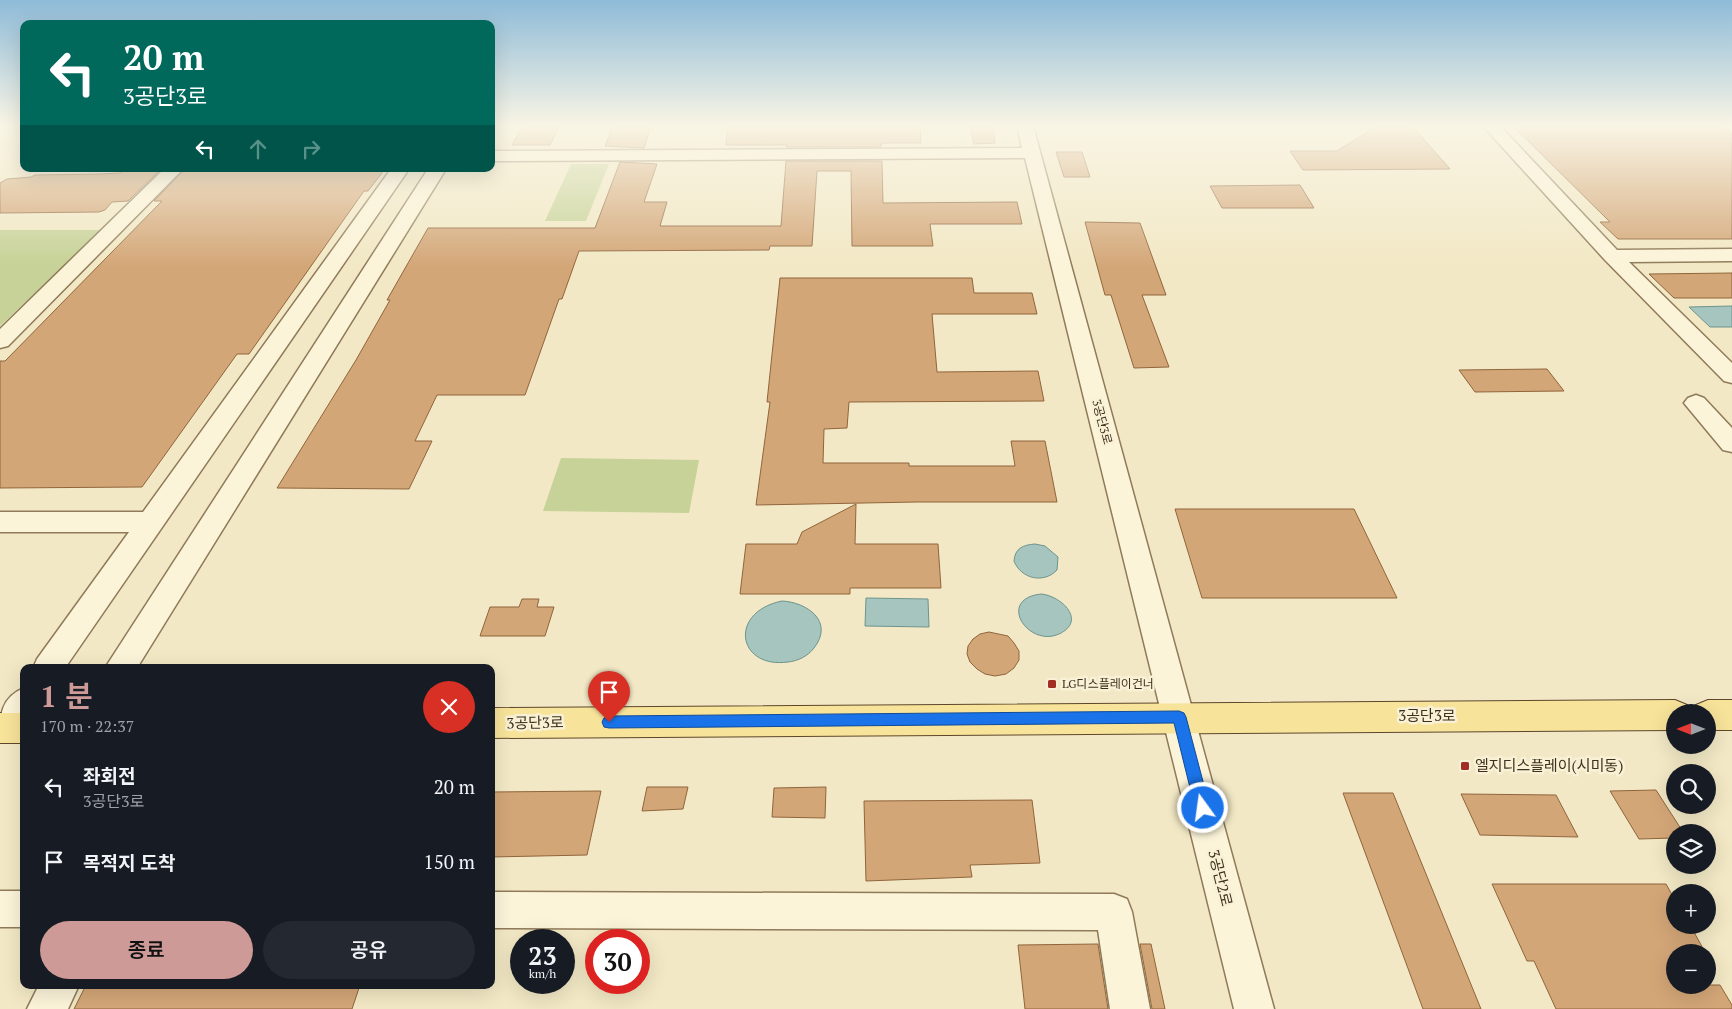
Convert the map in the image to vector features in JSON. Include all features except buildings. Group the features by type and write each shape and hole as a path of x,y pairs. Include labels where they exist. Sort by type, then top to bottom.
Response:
{"main road":[{"name":"3공단3로","path":"495,723 1666,715"},
{"path":"1716,715 1732,715"}],"street":[{"path":"0,342 170,173"},
{"path":"51,664 397,173"},
{"path":"123,664 434,173"},
{"name":"3공단3로","path":"1037,173 1179,717"},
{"path":"1535,173 1612,256 1732,376"},
{"path":"1612,256 1732,255"},
{"path":"1696,404 1732,444"},
{"path":"0,522 150,522"},
{"path":"10,728 20,709"},
{"name":"3공단2로","path":"1179,717 1254,1009"},
{"path":"0,908 20,908"},
{"path":"495,910 1114,912 1130,1009"},
{"path":"47,1009 58,989"}],"green space":[{"path":"567,173 605,173 586,221 545,221"},
{"path":"0,230 102,230 0,326"},
{"path":"561,458 699,460 689,513 543,511"}],"water":[{"path":"1732,306 1732,327 1710,327 1689,307"},
{"path":"1035,544 1045,546 1058,557 1057,570 1046,577 1033,578 1027,575 1017,567 1014,561 1016,553 1020,548"},
{"path":"1041,594 1057,599 1071,616 1071,623 1067,629 1059,634 1047,637 1037,634 1028,629 1021,621 1019,613 1020,604 1028,598"},
{"path":"866,598 928,599 929,627 865,626"},
{"path":"782,601 800,605 815,615 821,629 820,638 812,651 802,658 788,662 771,662 758,657 749,649 746,638 747,627 753,616 765,607"}],"place":[{"name":"LG디스플레이건너","path":"1052,684"},
{"name":"엘지디스플레이(시미동)","path":"1465,766"}],"route":[{"path":"609,722 1179,717 1203,808"}]}
